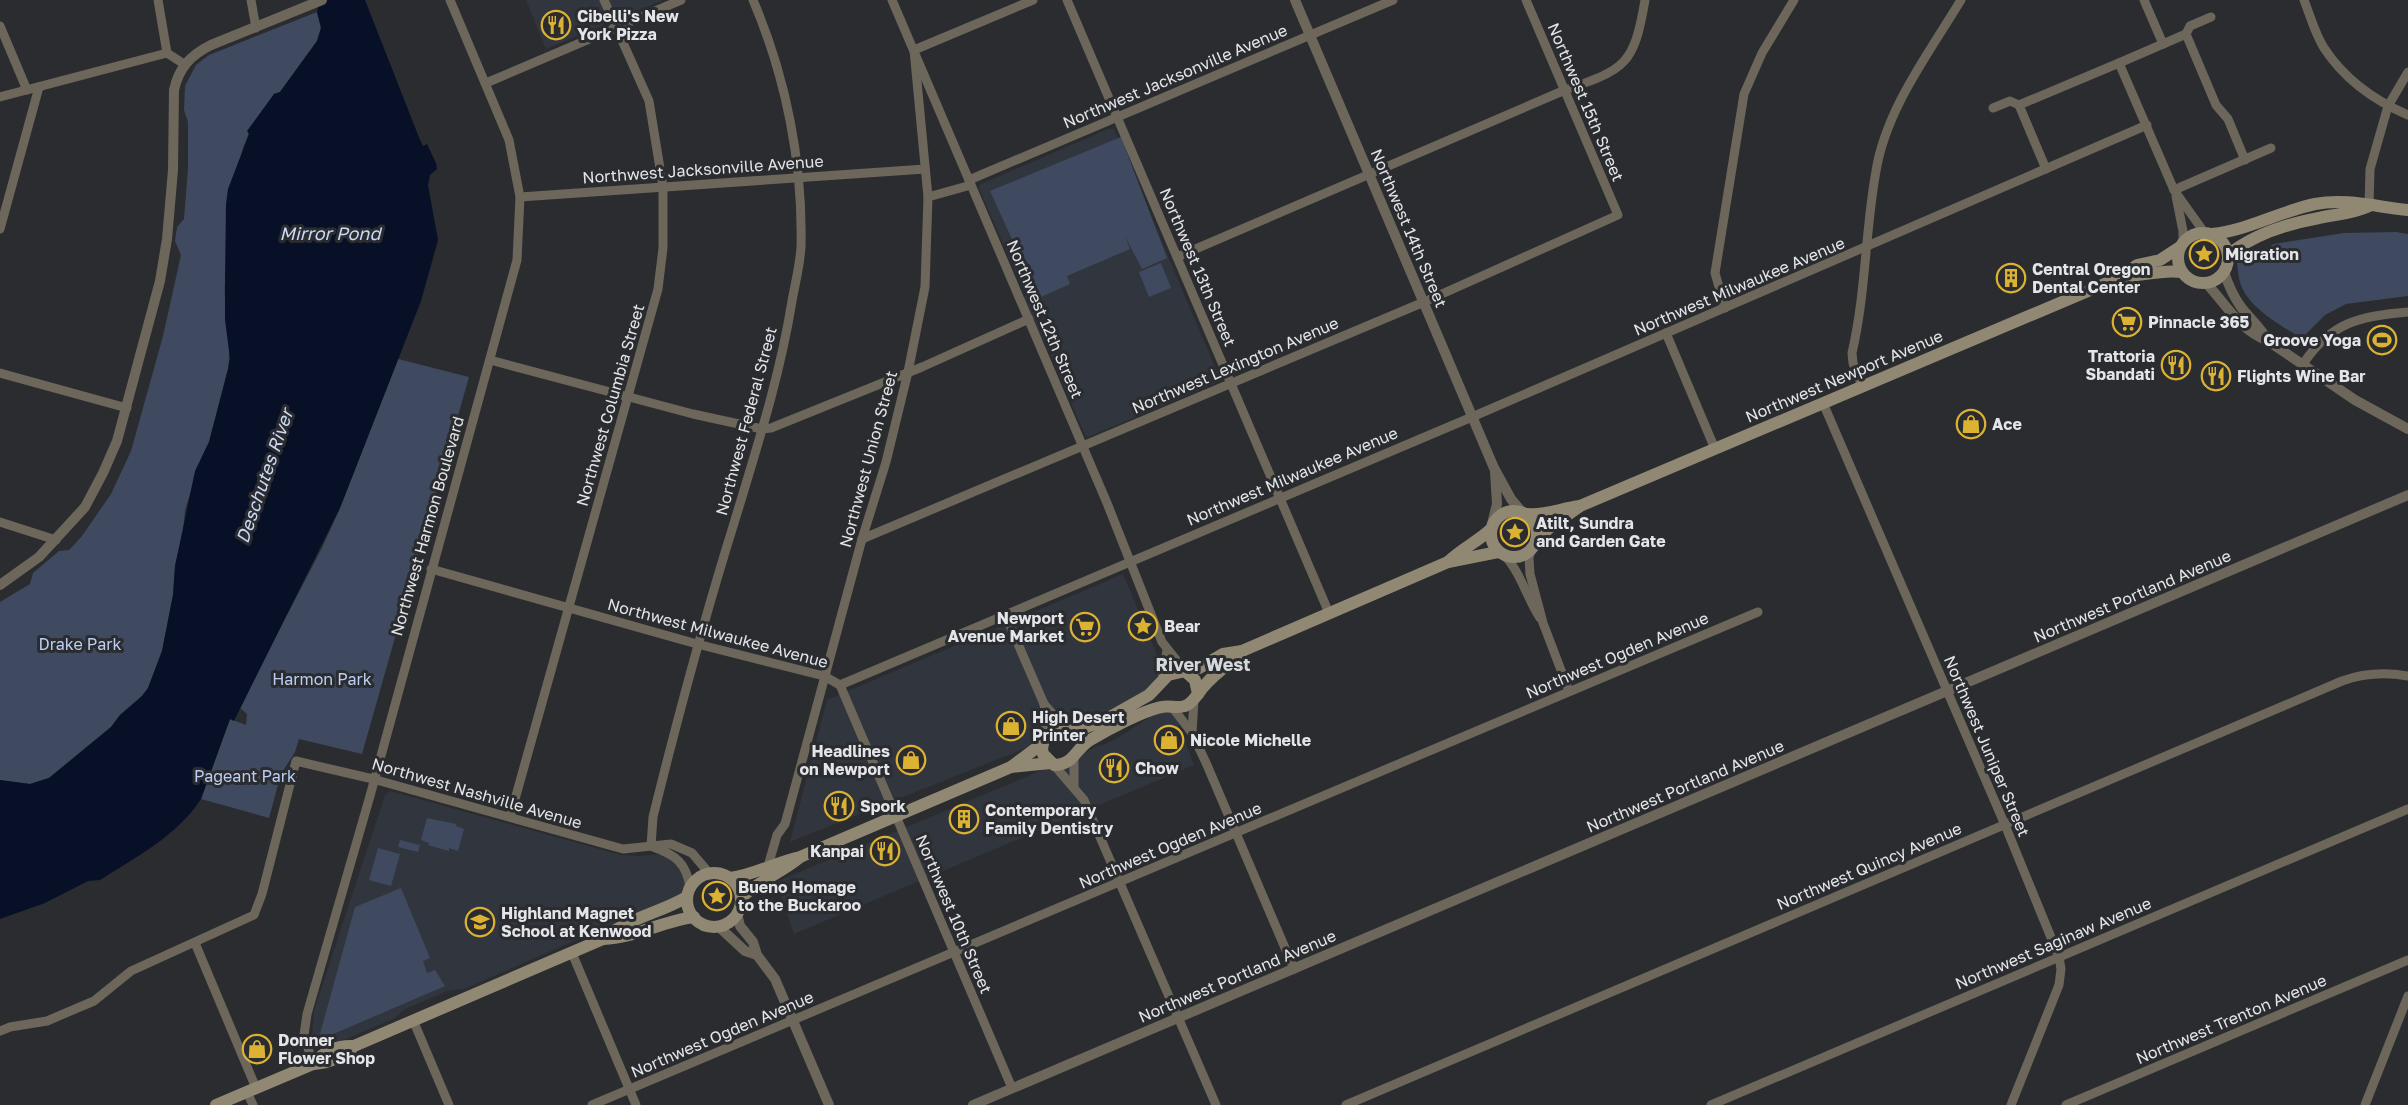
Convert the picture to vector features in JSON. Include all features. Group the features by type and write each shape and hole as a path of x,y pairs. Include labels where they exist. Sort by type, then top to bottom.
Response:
{"main road":[{"path":"2208,233 2225,245 2228,255 2224,272 2216,279 2206,283 2193,281 2182,272 2178,263 2181,244 2192,235 2208,233 2226,233 2286,211 2317,204 2349,201 2369,206 2408,210"},
{"path":"2228,255 2245,242 2290,224 2352,213 2369,206"},
{"name":"Northwest Newport Avenue","path":"1534,545 1549,528 1580,506 2121,277 2137,265 2160,260 2181,244"},
{"name":"Northwest Newport Avenue","path":"2121,277 2141,276 2163,271 2182,272"},
{"name":"Northwest Newport Avenue","path":"1524,513 1542,514 1580,506"},
{"path":"730,878 801,856 1011,767 1054,730 1079,730 1122,712 1149,695 1174,672 1186,672 1199,668 1223,654 1242,651 1448,562 1501,554 1518,557 1534,545 1536,526 1524,513 1510,511 1503,513 1475,544 1458,552 1448,562"},
{"path":"1491,527 1490,538 1501,554"},
{"path":"1011,767 1066,764 1093,738 1124,723 1156,708 1184,707 1196,697 1212,676 1232,663 1242,651"},
{"path":"1186,672 1195,680 1196,697"},
{"path":"1044,740 1043,754 1052,764"},
{"path":"741,898 756,885 784,870 801,856"},
{"path":"216,1105 313,1064 321,1054 330,1050 343,1045 354,1046 603,939 616,928 670,907 689,892 698,878 709,873 717,873 730,878 737,885 741,898 737,913 727,923 709,926 694,917 690,911 689,892"},
{"path":"603,939 621,938 674,919 694,917"}],"street":[{"path":"158,0 167,41 167,52"},
{"path":"251,0 256,28"},
{"path":"0,585 39,557 85,507 104,474 117,441 160,281 173,180 174,90 177,77 184,64 200,50 322,0"},
{"name":"Northwest Harmon Boulevard","path":"313,1064 304,1035 307,1014 517,260 520,197 509,140 450,0"},
{"name":"Northwest Columbia Street","path":"510,817 658,290 663,248 663,187 649,101 604,0"},
{"path":"486,83 681,0"},
{"name":"Northwest Federal Street","path":"651,846 653,817 697,644 762,429 784,347 801,249 798,178 791,123 776,62 753,0"},
{"name":"Northwest 12th Street","path":"892,0 1029,319 1167,650 1174,655 1186,672"},
{"path":"914,50 1033,0"},
{"name":"Northwest 13th Street","path":"1067,0 1329,613"},
{"name":"Northwest 14th Street","path":"1295,0 1494,468 1511,499 1524,513"},
{"name":"Northwest Jacksonville Avenue","path":"928,197 970,183 1117,117 1393,0"},
{"name":"Northwest 15th Street","path":"1527,0 1618,215"},
{"path":"1177,257 1565,90 1603,77 1619,66 1633,51 1639,34 1645,0"},
{"path":"1725,308 1715,273 1744,94 1762,53 1794,0"},
{"path":"1862,386 1853,363 1852,353 1868,247 1876,170 1889,127 1908,87 1961,0"},
{"path":"2144,0 2163,44"},
{"path":"2304,0 2324,47 2346,76 2363,91 2408,115"},
{"path":"2019,105 2186,34 2190,26 2211,17"},
{"path":"0,26 27,90"},
{"path":"2186,34 2216,105 2228,119 2245,160"},
{"name":"Northwest Union Street","path":"768,866 777,835 785,824 862,539 886,462 908,372 925,287 928,197 914,50"},
{"path":"167,52 184,64"},
{"path":"0,97 167,52"},
{"path":"2119,63 2174,190 2183,231 2181,244"},
{"path":"2369,206 2370,169 2388,106 2408,72"},
{"path":"0,229 39,87"},
{"path":"1993,108 2010,101 2019,105 2046,169"},
{"name":"Northwest Milwaukee Avenue","path":"431,569 697,644 824,676 840,685 1472,417 2147,125"},
{"path":"2174,190 2271,148"},
{"name":"Northwest Jacksonville Avenue","path":"520,197 925,169"},
{"path":"2174,190 2208,233"},
{"name":"Northwest Lexington Avenue","path":"862,539 1424,302 1618,215"},
{"path":"2224,272 2242,308 2261,327 2268,341"},
{"path":"2206,283 2253,336 2268,341 2355,400 2408,429"},
{"path":"2303,364 2322,341 2352,321 2408,312"},
{"path":"490,360 693,414 762,429 802,417 1029,319"},
{"path":"1666,333 1714,449"},
{"path":"0,373 127,408"},
{"name":"Northwest Juniper Street","path":"1823,403 2005,825 2059,957 2061,969 2059,985 2011,1105"},
{"name":"Northwest 14th Street","path":"1491,527 1497,504 1494,468"},
{"name":"Northwest Portland Avenue","path":"973,1105 2408,495"},
{"path":"0,522 56,540"},
{"path":"1534,545 1529,558 1530,574 1543,623 1569,691"},
{"path":"1501,554 1511,563 1529,602 1543,623"},
{"name":"Northwest Ogden Avenue","path":"592,1105 1758,612"},
{"path":"1005,614 1044,704 1068,730"},
{"path":"1160,683 1167,650"},
{"name":"Northwest Quincy Avenue","path":"1351,1104 2342,681 2371,674 2408,676"},
{"name":"Northwest 10th Street","path":"840,685 1012,1088"},
{"path":"1192,733 1196,697"},
{"path":"1044,704 1044,740"},
{"path":"1170,707 1192,733 1294,969"},
{"path":"1074,786 1076,754"},
{"name":"Northwest Nashville Avenue","path":"195,943 254,915 262,894 296,760 622,849 670,844 683,848 698,859 709,873"},
{"path":"1052,764 1074,786 1083,800 1216,1105"},
{"name":"Northwest Saginaw Avenue","path":"1710,1105 2408,809"},
{"path":"651,846 671,853 680,860 688,875 689,892"},
{"path":"737,913 740,926 753,942 757,955 776,979 829,1105"},
{"path":"718,926 745,951 757,955"},
{"path":"0,1031 10,1027 47,1021 94,1001 125,974 195,943 252,1090 253,1105"},
{"path":"572,953 636,1105"},
{"name":"Northwest Trenton Avenue","path":"2066,1105 2408,960"},
{"path":"2366,1105 2408,996"},
{"path":"413,1020 449,1105"}],"shaded area":[{"path":"526,0 663,0 546,49"},
{"path":"1108,129 1114,129 1221,381 1088,437 1085,435 1044,340 1038,336 1023,300 1025,295 979,185"},
{"path":"1123,574 1163,669 1157,681 1140,697 1112,712 1041,742 790,842 827,700"},
{"path":"1159,711 1174,712 1194,765 794,934 776,882 1116,739"},
{"name":"Highland Magnet School at Kenwood","path":"390,791 621,855 662,854 678,862 686,883 685,889 681,896 606,927 599,926 584,932 581,938 464,989 447,991 405,1009 395,1018 332,1045 320,1047 312,1036 314,1011 385,795"}],"green space":[{"name":"Drake Park","path":"317,12 321,27 317,41 280,92 274,94 249,133 243,148 226,264 228,369 209,442 201,459 185,510 183,533 175,566 173,595 162,651 148,688 111,727 49,778 30,784 0,780 0,602 30,584 33,573 59,551 69,550 82,536 111,494 131,451 163,336 181,255 175,241 177,227 184,219 188,168 188,122 184,110 185,86 196,65 209,55"},
{"path":"1121,137 1167,258 1142,269 1125,236 1130,249 1067,276 1070,284 1039,298 990,191"},
{"path":"2396,232 2408,234 2408,296 2346,304 2325,315 2302,338 2275,322 2257,307 2249,299 2240,282 2237,263 2274,244 2344,233"},
{"path":"1161,263 1171,288 1149,297 1139,272"},
{"name":"Harmon Park","path":"398,359 469,377 362,754 299,739 295,752 281,774 269,818 201,799 230,719 246,725 247,714 239,707 322,548"},
{"path":"427,818 456,824 464,829 458,851 428,845 429,843 421,840"},
{"path":"400,840 420,845 418,852 398,847"},
{"path":"378,848 400,854 391,886 369,880"},
{"path":"401,888 430,958 423,961 427,973 435,970 445,986 324,1038 320,1034 355,907"}],"water":[{"name":"Mirror Pond","path":"320,0 365,0 420,140 423,146 427,144 436,163 437,169 430,175 428,185 438,240 421,301 340,508 234,721 230,719 201,799 168,835 100,880 88,881 45,903 0,919 0,780 30,784 49,778 111,727 120,715 142,696 148,688 162,651 173,595 175,566 195,471 209,442 230,358 225,320 228,189 249,134 247,131 274,94 280,92 317,41 321,28 317,12"}],"place":[{"name":"Cibelli's New York Pizza","path":"556,25"},
{"name":"Migration","path":"2204,254"},
{"name":"Central Oregon Dental Center","path":"2011,278"},
{"name":"Pinnacle 365","path":"2127,322"},
{"name":"Groove Yoga","path":"2382,340"},
{"name":"Trattoria Sbandati","path":"2176,365"},
{"name":"Flights Wine Bar","path":"2216,376"},
{"name":"Ace","path":"1971,424"},
{"name":"Atilt, Sundra and Garden Gate","path":"1515,532"},
{"name":"Bear","path":"1143,626"},
{"name":"Newport Avenue Market","path":"1085,627"},
{"name":"High Desert Printer","path":"1011,726"},
{"name":"Nicole Michelle","path":"1169,740"},
{"name":"Headlines on Newport","path":"911,760"},
{"name":"Chow","path":"1114,768"},
{"name":"Spork","path":"839,806"},
{"name":"Contemporary Family Dentistry","path":"964,819"},
{"name":"Kanpai","path":"885,851"},
{"name":"Bueno Homage to the Buckaroo","path":"717,896"},
{"name":"Highland Magnet School at Kenwood","path":"480,922"},
{"name":"Donner Flower Shop","path":"257,1049"}],"district":[{"name":"River West","path":"1203,664"}],"water label":[{"name":"Deschutes River","path":"264,476"}],"park label":[{"name":"Pageant Park","path":"245,776"}]}
